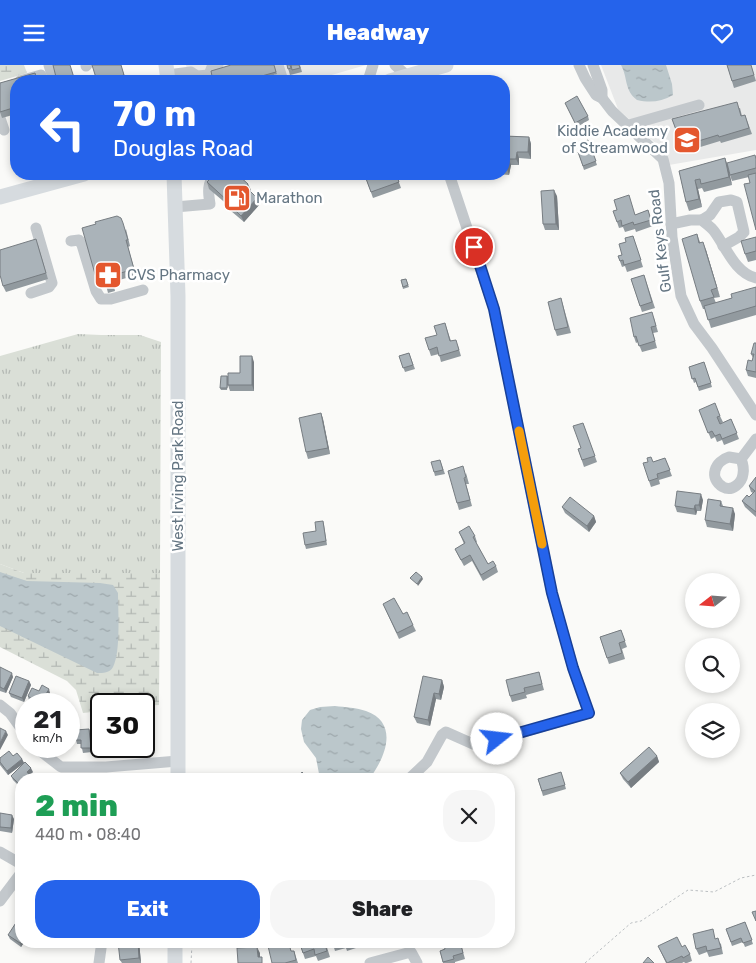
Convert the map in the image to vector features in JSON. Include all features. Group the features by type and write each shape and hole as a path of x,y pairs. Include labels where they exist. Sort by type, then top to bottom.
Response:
{"main road":[{"path":"420,75 446,65"},
{"path":"0,197 62,180"},
{"name":"West Irving Park Road","path":"174,180 178,296 178,773"},
{"path":"175,948 175,963"}],"street":[{"path":"205,75 212,67 218,65"},
{"path":"395,65 412,75"},
{"name":"Gulf Keys Road","path":"579,65 596,95 602,97"},
{"name":"Gulf Keys Road","path":"593,65 602,90 602,97 612,111 663,159 669,183 671,224 681,296 694,325 712,348 756,415"},
{"path":"167,74 191,72 196,75"},
{"path":"629,125 699,105"},
{"path":"175,207 210,204 208,191 211,180"},
{"path":"415,773 426,762 442,735 446,732 478,745 589,713 573,668 552,593 494,309 451,180"},
{"path":"671,224 690,220 702,220 710,215 719,202 731,200 737,202 744,232 723,246"},
{"path":"702,220 713,229 723,246 742,270 756,278"},
{"path":"31,293 50,287 52,283 36,228"},
{"path":"71,241 79,240 82,245 96,291 101,299 111,299 143,290"},
{"path":"741,459 756,439"},
{"path":"0,705 15,720"},
{"path":"49,758 61,767 106,767 178,761"},
{"path":"106,767 106,773"},
{"path":"0,852 15,861"},
{"path":"0,901 15,881"},
{"path":"99,963 101,948"},
{"path":"370,963 411,952 417,963"}],"path":[{"path":"585,963 631,923 641,921 688,890 714,892 741,878 756,875"},
{"path":"191,963 192,948"}],"shaded area":[{"path":"186,65 366,65 332,75 188,75"},
{"path":"601,65 756,65 756,150 669,165 664,151 618,109"}],"green space":[{"path":"0,65 24,65 27,73 10,75 10,78 0,81"},
{"path":"78,334 140,335 161,342 160,573 24,573 0,564 0,356"},
{"path":"0,564 24,573 160,573 159,705 155,705 155,693 90,693 90,712 83,713 80,703 80,693 77,693 67,681 0,647"}],"water":[{"path":"621,65 666,65 672,84 673,95 655,101 637,100 628,88"},
{"path":"0,572 27,581 113,585 118,593 118,631 116,660 112,669 97,673 0,626"},
{"path":"320,707 355,708 377,717 383,724 386,742 380,762 374,773 319,773 316,758 304,742 301,729 302,720 310,710"}],"building":[{"path":"53,65 70,65 73,75 56,75"},
{"path":"92,65 121,65 124,75 95,75"},
{"path":"231,65 274,65 276,72 265,75 212,75 211,71"},
{"path":"291,65 299,65 300,68 292,70"},
{"path":"727,65 751,65 754,75 732,81"},
{"path":"10,80 10,109 0,112 0,83"},
{"path":"577,96 588,116 575,123 565,103"},
{"path":"737,102 741,116 745,115 749,128 682,146 672,119"},
{"path":"510,136 529,137 528,152 517,152 516,159 510,159"},
{"path":"588,140 596,161 583,166 578,152 581,151 578,144"},
{"path":"755,155 756,168 730,175 727,163"},
{"path":"725,158 729,177 701,184 700,179 695,180 699,199 686,202 679,171"},
{"path":"756,173 756,230 744,184 750,183 748,175"},
{"name":"Marathon","path":"209,180 244,180 248,184 246,187 257,198 241,216 207,182"},
{"path":"366,180 398,180 399,182 371,192"},
{"path":"554,190 556,224 543,224 541,191"},
{"path":"629,195 635,215 648,210 651,220 634,225 633,222 622,226 621,220 617,222 613,211 617,210 614,200"},
{"name":"CVS Pharmacy","path":"117,216 121,218 123,223 134,269 111,276 113,285 106,287 104,279 97,281 82,228"},
{"path":"697,234 699,243 703,242 717,288 711,290 714,297 700,301 682,239"},
{"path":"633,236 641,260 624,265 623,260 620,261 618,256 622,255 619,244 626,242 625,238"},
{"path":"756,237 756,251 745,254 741,241"},
{"path":"36,239 46,273 3,286 0,275 0,250"},
{"path":"644,275 652,302 640,306 631,279"},
{"path":"406,279 408,285 403,287 401,280"},
{"path":"756,287 756,306 708,320 704,306 732,298 731,294"},
{"path":"561,298 568,327 555,330 548,302"},
{"path":"652,312 656,326 651,327 655,341 639,346 636,336 634,337 630,318"},
{"path":"445,323 450,341 456,340 459,350 439,356 437,347 429,350 425,338 437,335 434,326"},
{"path":"754,343 756,343 756,372 746,370 748,360 752,361 754,354 751,354"},
{"path":"409,353 413,365 403,368 399,356"},
{"path":"240,356 252,356 252,385 228,385 228,373 240,373"},
{"path":"704,362 711,383 698,387 695,378 692,379 689,367"},
{"path":"221,376 227,376 227,388 220,388"},
{"path":"715,403 720,416 717,417 720,424 731,419 737,433 722,439 720,434 715,436 712,431 708,433 699,410"},
{"path":"321,413 328,448 306,452 299,418"},
{"path":"583,423 595,456 582,460 578,449 581,448 573,426"},
{"path":"651,457 653,462 665,458 670,470 657,474 658,478 649,481 643,463 648,462 647,458"},
{"path":"440,460 443,470 434,472 431,462"},
{"path":"463,466 470,500 457,503 448,471"},
{"path":"756,477 756,512 742,501 747,495 749,497 755,491 749,486"},
{"path":"677,491 701,494 699,505 695,505 694,509 675,506"},
{"path":"570,497 594,516 587,526 562,507"},
{"path":"708,499 721,501 720,506 733,508 730,524 705,520"},
{"path":"323,521 326,541 305,545 303,533 316,531 315,522"},
{"path":"469,526 488,564 493,561 496,566 481,575 470,555 461,560 455,549 465,543 459,532"},
{"path":"416,572 422,577 417,584 410,578"},
{"path":"394,598 403,614 407,612 413,625 397,633 383,604"},
{"path":"621,630 625,641 619,643 622,653 607,658 600,637"},
{"path":"0,667 12,673 4,689 0,687"},
{"path":"539,672 542,684 524,688 525,692 510,696 506,680"},
{"path":"16,676 29,681 24,693 15,693 15,695 9,693"},
{"path":"423,676 442,680 439,694 434,693 428,720 414,717"},
{"path":"42,685 49,689 47,693 30,693 32,688 39,691"},
{"path":"0,728 6,731 0,743"},
{"path":"89,729 90,748 81,748 80,730"},
{"path":"649,747 657,756 628,782 620,773"},
{"path":"9,751 13,756 15,754 15,758 22,759 7,771 0,762 0,758"},
{"path":"25,762 31,768 28,773 15,773 15,780 11,776"},
{"path":"561,772 565,785 542,791 538,779"},
{"path":"0,813 12,815 11,828 0,827"},
{"path":"756,911 756,921 752,912"},
{"path":"745,922 752,940 743,943 741,938 731,942 726,929"},
{"path":"15,924 15,940 8,935"},
{"path":"713,929 715,939 718,938 721,948 707,951 706,946 696,949 693,934"},
{"path":"677,937 682,947 685,945 690,954 667,963 658,946"},
{"path":"119,948 138,948 139,958 120,960"},
{"path":"237,948 257,948 258,957 262,957 262,963 238,963"},
{"path":"268,948 290,948 291,951 294,951 296,960 285,963 272,963"},
{"path":"301,948 326,948 327,951 315,955 314,949 303,953"},
{"path":"462,948 463,953 453,956 454,959 443,962 440,951"},
{"path":"648,957 654,963 643,963"}],"slow traffic":[{"path":"519,431 542,544"}],"place":[{"name":"Kiddie Academy of Streamwood","path":"687,140"},
{"name":"Marathon","path":"237,198"},
{"name":"CVS Pharmacy","path":"108,275"}],"route":[{"path":"474,247 494,309 552,593 573,668 589,713 497,739"}]}
